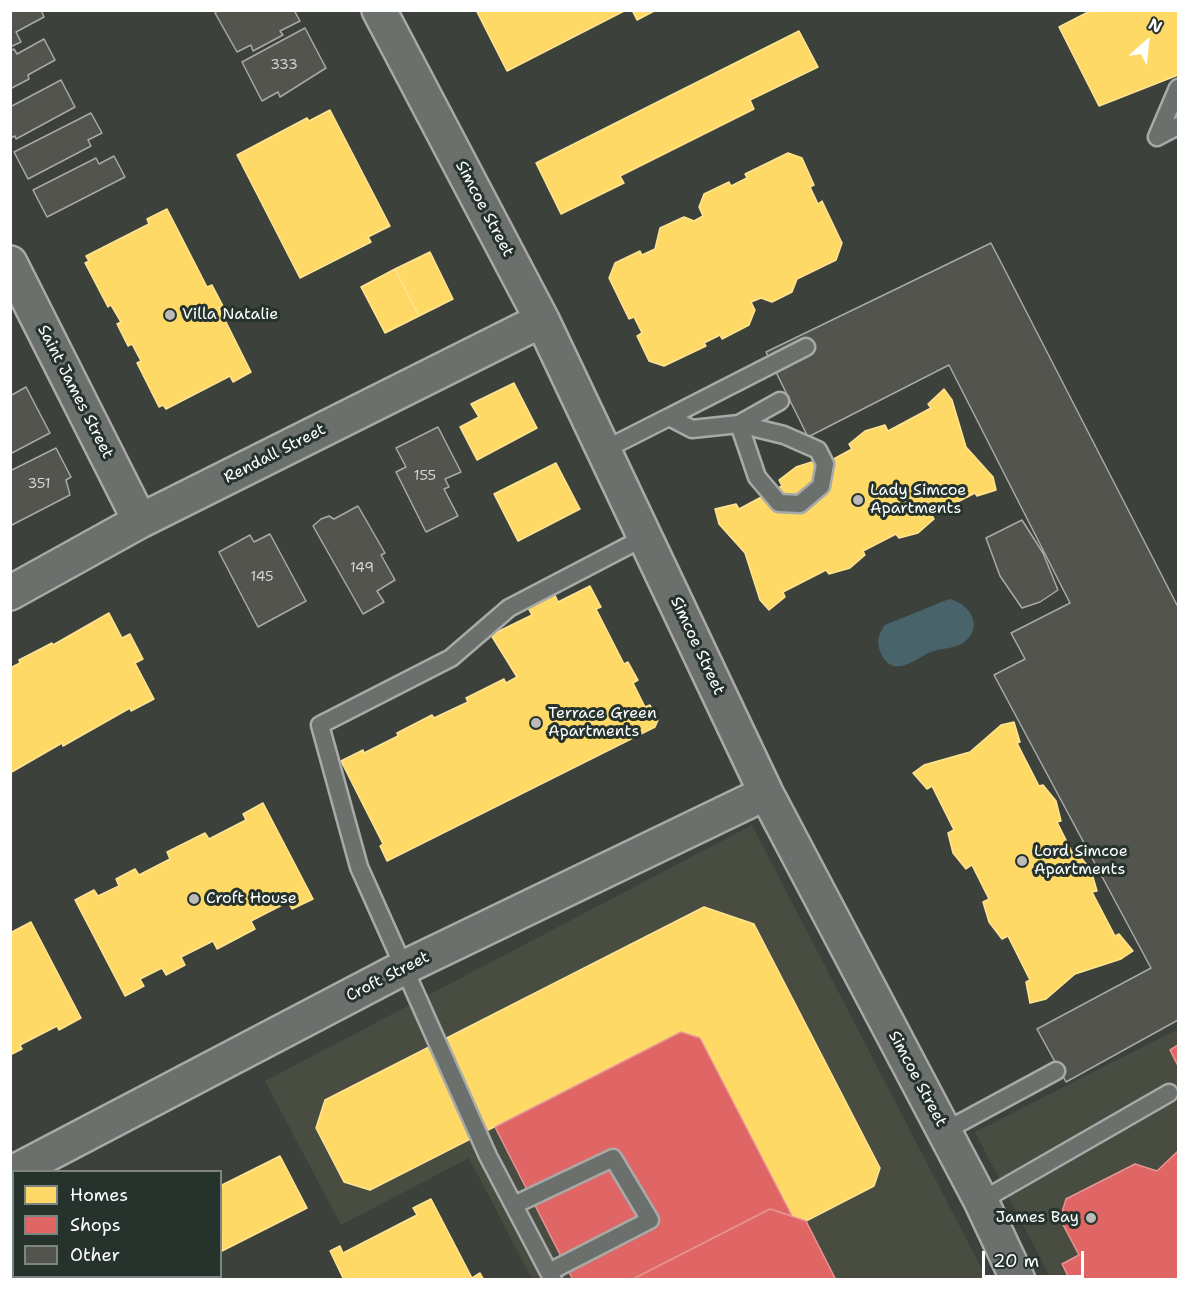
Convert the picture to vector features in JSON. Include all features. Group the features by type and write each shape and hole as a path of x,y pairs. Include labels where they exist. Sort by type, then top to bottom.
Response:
{"street":[{"name":"Simcoe Street","path":"379,10 542,320 766,793 945,1131 1018,1280"},
{"name":"Saint James Street","path":"10,263 140,521"},
{"name":"Rendall Street","path":"10,593 140,521 542,320"},
{"name":"Croft Street","path":"17,1170 403,968 766,793"}],"lane":[{"path":"1179,88 1156,137 1179,126"},
{"path":"604,450 806,347"},
{"path":"739,424 780,401"},
{"path":"669,417 692,429 739,424 784,435 818,450 825,464 821,486 800,504 779,503 757,477 739,424"},
{"path":"514,1205 613,1158 650,1220 551,1276 514,1205 489,1156 359,867 320,725 451,658 509,608 645,537"},
{"path":"945,1131 1056,1071"},
{"path":"981,1201 1168,1093"}],"shaded area":[{"path":"752,825 987,1279 532,1279 469,1158 341,1225 265,1081"},
{"path":"1178,1029 1178,1279 1051,1279 975,1132"}],"water":[{"path":"949,599 963,605 972,617 974,624 970,637 959,645 931,652 904,665 891,665 885,660 878,640 885,625"}],"building: Homes":[{"path":"476,10 626,10 507,71"},
{"path":"632,10 656,10 637,20"},
{"path":"1092,10 1178,10 1178,75 1099,106 1059,27"},
{"path":"799,31 818,67 750,100 754,109 620,176 624,183 561,214 536,163"},
{"path":"330,110 390,226 368,237 371,242 300,278 237,155 307,118 309,121"},
{"path":"788,153 802,158 814,185 810,187 818,204 822,201 842,243 836,260 797,279 792,292 772,302 761,298 751,302 755,310 749,325 722,339 720,335 704,343 706,346 664,366 649,361 637,336 642,333 634,317 629,319 609,278 615,263 640,251 642,255 655,249 660,228 684,217 694,221 703,216 699,207 704,194 729,182 731,186 747,178 745,174"},
{"name":"Villa Natalie","path":"167,209 207,287 212,285 223,306 219,308 251,372 233,382 230,376 166,409 163,405 159,407 137,363 141,361 132,344 128,346 117,324 121,322 111,305 108,307 85,263 89,261 86,256 149,224 147,219"},
{"path":"430,252 453,299 419,316 395,269"},
{"path":"395,269 419,316 385,333 361,287"},
{"path":"514,383 537,428 477,460 460,427 479,417 471,404"},
{"name":"Lady Simcoe Apartments","path":"944,389 952,400 966,447 993,477 996,490 977,496 975,493 932,515 934,519 918,533 899,538 896,534 863,551 865,555 850,568 829,574 826,570 783,592 785,597 769,610 760,600 745,553 719,524 715,509 736,504 739,509 782,486 779,480 796,467 815,461 819,467 852,449 849,444 865,431 885,425 888,431 931,408 928,404"},
{"path":"556,463 580,509 518,541 494,494"},
{"name":"Terrace Green Apartments","path":"590,586 601,607 596,609 624,664 628,662 638,680 633,683 645,707 650,705 658,720 655,727 387,861 380,846 383,844 341,761 363,750 364,753 398,736 397,733 432,715 434,718 468,702 466,698 504,679 506,683 517,677 491,635 532,615 527,606 554,593 558,602"},
{"path":"109,613 122,638 130,634 143,659 135,663 154,699 131,711 130,708 10,773 10,668 20,663 19,660 52,643 53,645"},
{"name":"Lord Simcoe Apartments","path":"1014,722 1020,742 1017,743 1039,786 1043,785 1056,801 1061,821 1057,822 1074,856 1078,854 1091,870 1097,891 1092,892 1115,936 1119,934 1133,951 1121,959 1075,974 1046,999 1030,1003 1026,982 1030,980 1008,936 1002,939 989,922 983,902 989,899 972,865 966,869 953,853 948,833 954,830 932,786 927,789 913,773 924,765 970,752 1001,725"},
{"name":"Croft House","path":"263,803 313,899 292,909 288,902 251,921 255,929 217,949 213,941 181,957 185,965 166,975 162,968 140,979 144,986 125,996 75,900 94,890 98,896 119,886 116,879 135,869 139,875 170,859 167,852 205,833 209,839 246,820 243,814"},
{"path":"704,907 754,924 880,1168 874,1186 806,1221 792,1216 700,1038 681,1032 370,1190 344,1182 316,1128 325,1100"},
{"path":"31,922 81,1018 59,1030 57,1026 20,1045 22,1049 10,1055 10,933"},
{"path":"280,1156 307,1208 222,1251 222,1185"},
{"path":"431,1199 472,1278 480,1273 484,1280 344,1280 330,1251 340,1246 343,1253 417,1215 413,1208"},
{"path":"40,1278 86,1278 87,1280 41,1280"}],"building: Shops":[{"path":"681,1032 700,1038 792,1216 770,1209 631,1280 573,1280 495,1127"},
{"path":"1178,1045 1178,1066 1170,1050"},
{"path":"1178,1151 1178,1280 1070,1280 1062,1264 1079,1255 1060,1219 1066,1199 1135,1164 1157,1171"},
{"path":"770,1209 806,1221 836,1280 631,1280"}],"building: Other":[{"path":"10,10 41,10 44,17 16,32 21,42 10,47"},
{"path":"219,10 294,10 300,21 280,31 283,35 253,51 251,45 237,52 215,13"},
{"path":"305,28 326,68 280,97 278,92 262,101 242,62"},
{"path":"44,39 55,60 28,75 29,79 10,89 10,51 14,49 17,54"},
{"path":"61,80 75,107 16,139 15,136 10,138 10,107"},
{"path":"91,113 102,133 88,140 91,146 28,179 14,152"},
{"path":"114,156 125,177 47,217 33,190 96,158 99,164"},
{"path":"991,243 1178,607 1178,1020 1066,1082 1037,1029 1151,968 994,675 1025,659 1011,633 1070,603 949,365 808,437 766,352"},
{"path":"26,387 50,433 10,454 10,396"},
{"path":"438,427 461,472 445,479 449,487 444,489 458,516 426,532 396,472 406,467 396,448"},
{"path":"56,448 71,477 66,480 70,495 10,526 10,471"},
{"path":"358,506 385,553 381,555 395,580 377,591 384,602 363,614 313,526 321,519 329,516 334,519"},
{"path":"1022,520 1043,553 1058,590 1040,602 1022,608 1000,576 986,538"},
{"path":"270,534 306,601 258,627 219,552 250,535 254,542"}],"place":[{"name":"Villa Natalie","path":"170,315"},
{"name":"Lady Simcoe Apartments","path":"858,500"},
{"name":"Terrace Green Apartments","path":"536,723"},
{"name":"Lord Simcoe Apartments","path":"1022,861"},
{"name":"Croft House","path":"194,899"},
{"name":"James Bay","path":"1091,1218"}]}
